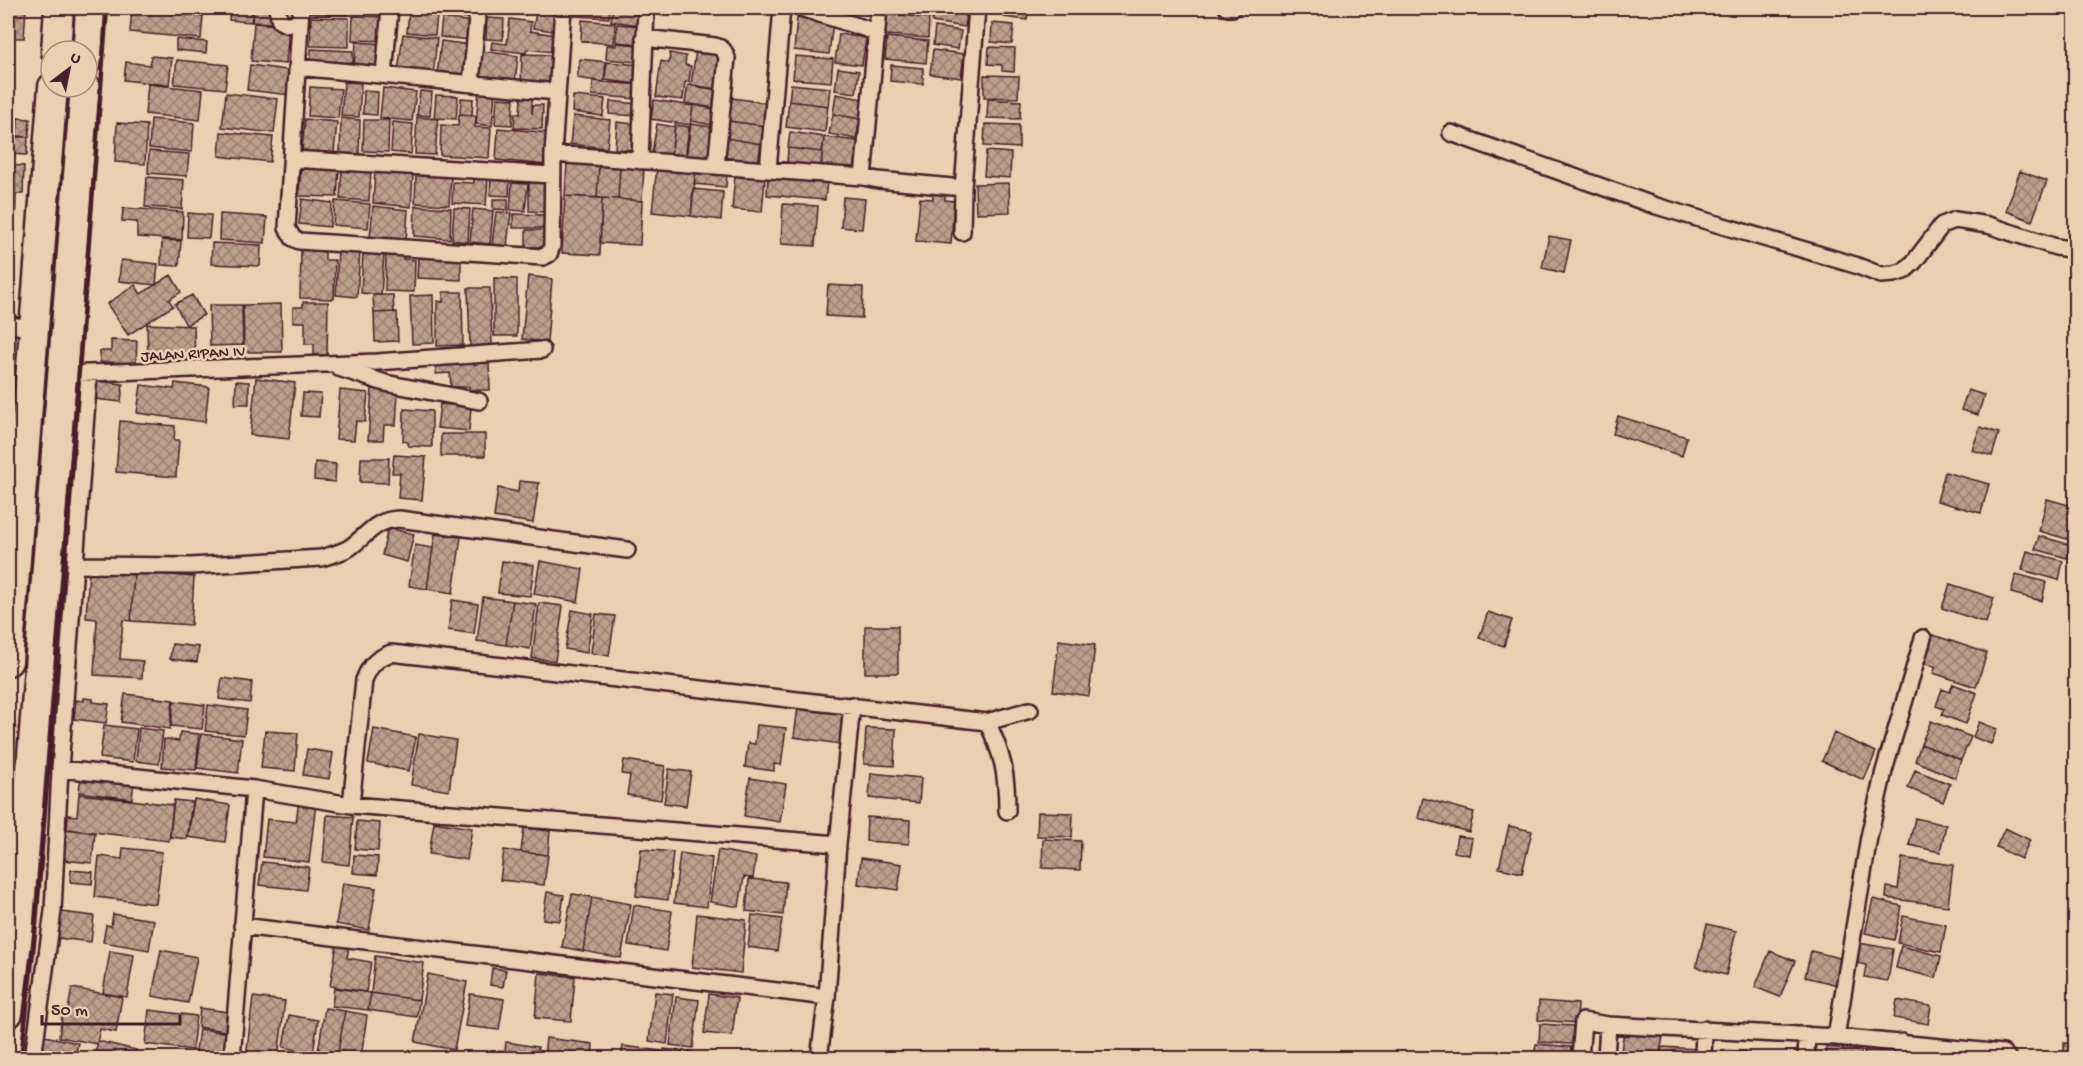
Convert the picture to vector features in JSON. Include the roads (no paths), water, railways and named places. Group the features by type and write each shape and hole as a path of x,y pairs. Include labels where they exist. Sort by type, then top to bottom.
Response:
{"highway":[{"path":"57,39 59,8"},
{"path":"88,39 90,8"},
{"path":"8,1013 76,374 84,99"},
{"path":"52,100 62,112 82,115"},
{"path":"8,661 21,327 52,100"}],"street":[{"path":"277,8 280,21 286,24 301,15"},
{"path":"384,75 390,8"},
{"path":"471,84 478,8"},
{"path":"301,15 287,228 293,238 299,241 543,257 549,254 552,246 552,175 563,8"},
{"path":"640,161 646,8"},
{"path":"768,170 782,8"},
{"path":"801,8 876,32"},
{"path":"863,177 879,8"},
{"path":"962,232 963,188 977,8"},
{"path":"1227,8 1233,8"},
{"path":"644,38 722,47 725,51 727,58 717,166"},
{"path":"297,67 557,92"},
{"path":"1451,133 1653,205 1855,265 1881,275 1904,271 1920,256 1942,225 1955,220 1988,225 2056,248 2076,250"},
{"path":"553,154 863,177 963,188"},
{"path":"292,159 552,175"},
{"name":"JALAN RIPAN IV","path":"76,374 377,362 542,350"},
{"name":"JALAN RIPAN IV","path":"324,364 385,383 479,400"},
{"path":"33,1059 53,911 60,769 77,565 76,374"},
{"path":"77,565 191,566 321,558 338,554 351,547 379,522 399,519 627,550"},
{"path":"1836,1037 1872,826 1884,771 1923,638"},
{"path":"351,805 364,680 377,658 391,653 987,722 1030,710"},
{"path":"819,1059 852,705"},
{"path":"987,722 1000,748 1005,771 1007,811"},
{"path":"60,769 254,789 351,805 838,844"},
{"path":"232,1059 254,789"},
{"path":"242,926 826,997"},
{"path":"1580,1059 1583,1021 1608,1025 1902,1042 2003,1053 2008,1059"},
{"path":"1606,1059 1608,1025"},
{"path":"1702,1059 1704,1029"},
{"path":"1806,1059 1807,1035"},
{"path":"1902,1042 1902,1059"}],"railway":[{"path":"21,1058 36,925 107,8"}]}
